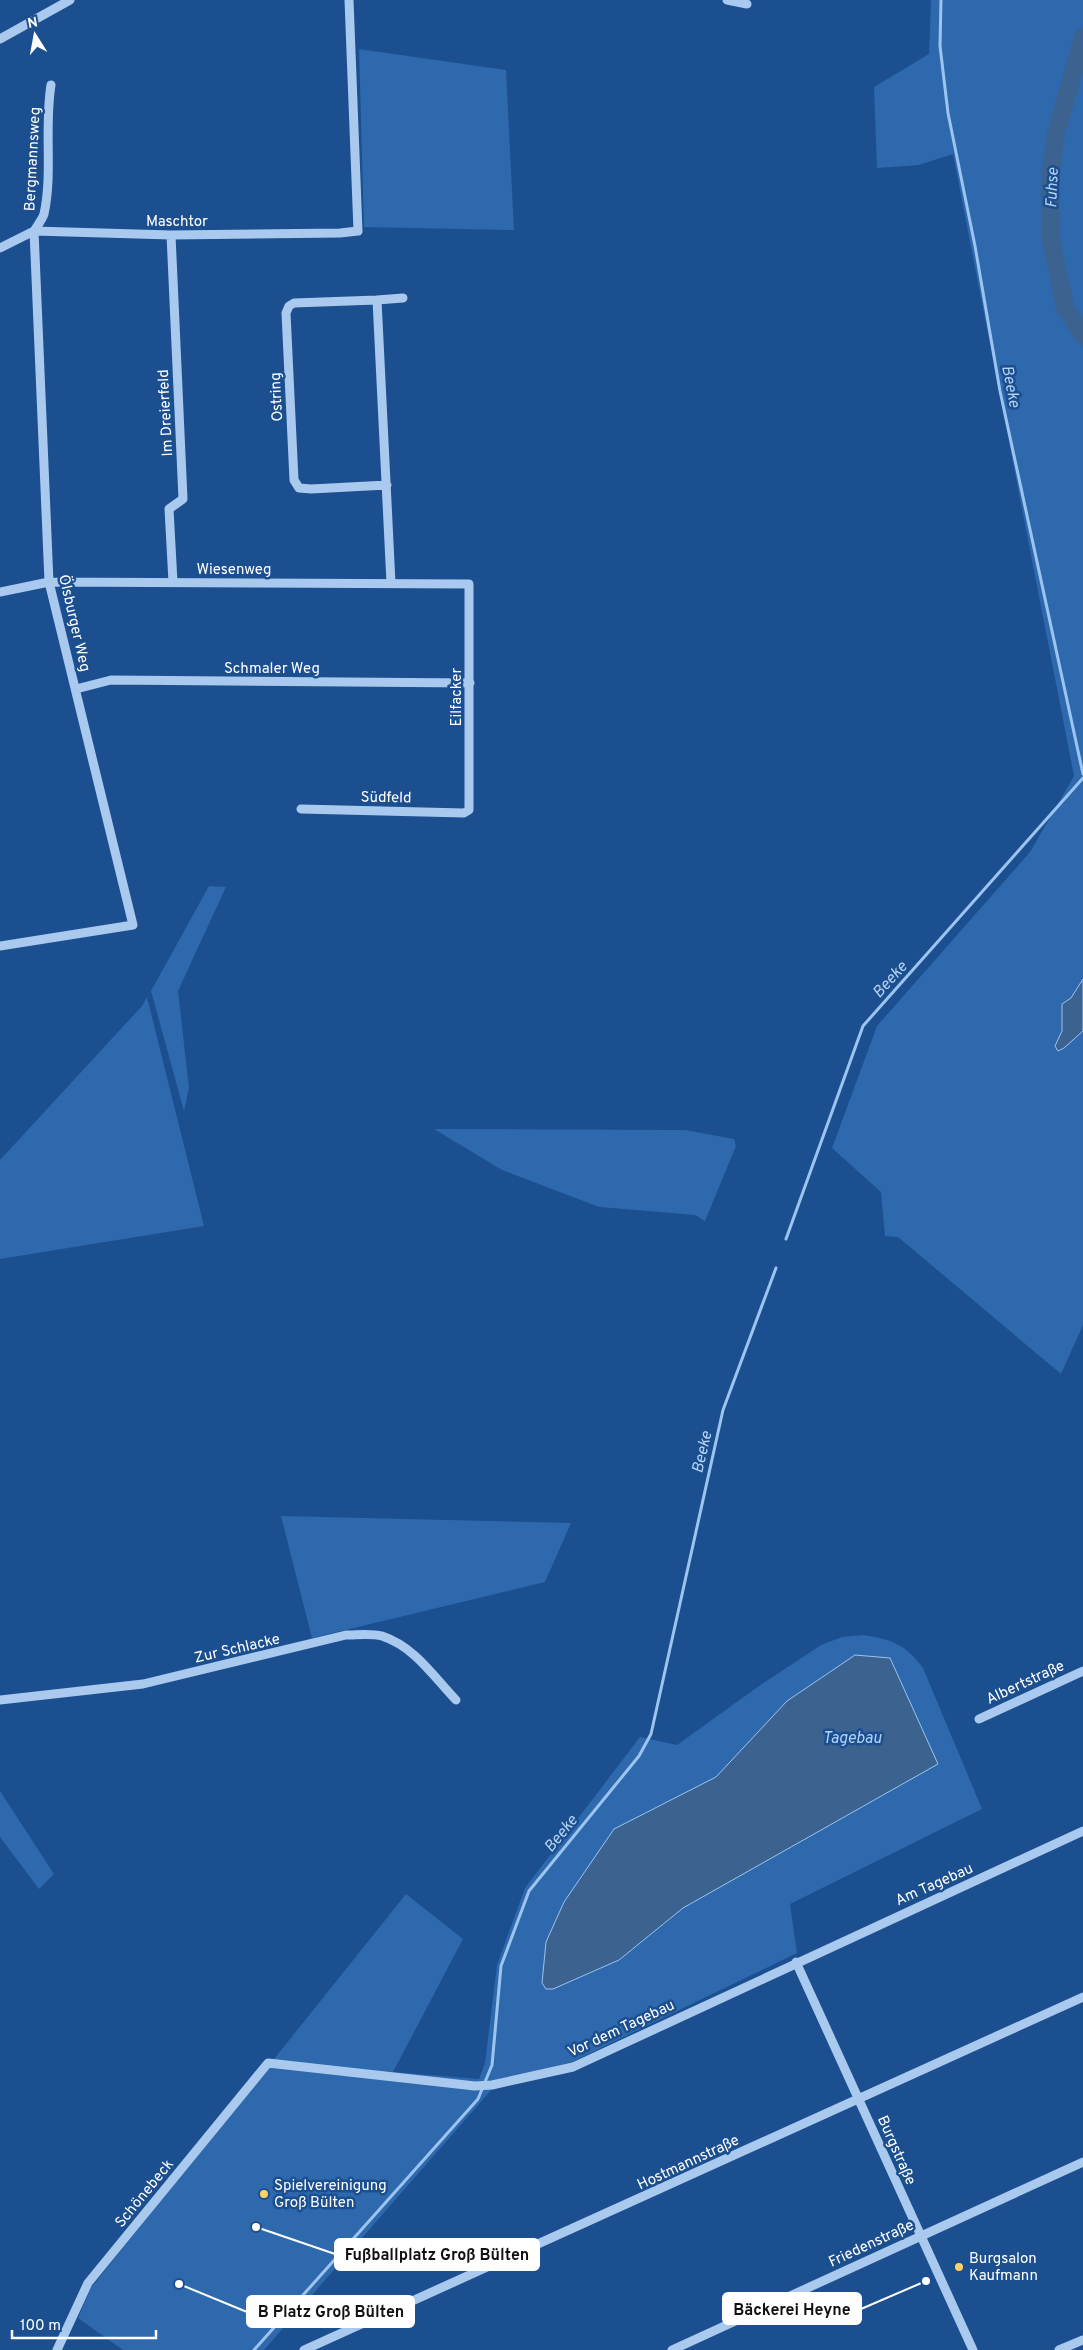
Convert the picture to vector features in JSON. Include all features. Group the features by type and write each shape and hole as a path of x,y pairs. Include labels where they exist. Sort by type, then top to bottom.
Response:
{"street":[{"path":"0,39 70,0"},
{"name":"Maschtor","path":"0,248 34,231 171,235 340,233 358,231 349,0"},
{"path":"727,0 746,4"},
{"name":"Bergmannsweg","path":"34,231 44,216 47,186 48,108 51,85"},
{"name":"Ölsburger Weg","path":"0,946 133,925 49,582 34,231"},
{"name":"Im Dreierfeld","path":"171,235 182,499 169,509 174,582"},
{"name":"Ostring","path":"386,485 311,489 299,488 294,480 286,313 288,306 294,303 403,298"},
{"path":"376,300 392,584"},
{"name":"Wiesenweg","path":"0,592 49,582 469,584"},
{"name":"Eilfacker","path":"469,584 469,810"},
{"name":"Schmaler Weg","path":"76,689 111,680 470,683"},
{"name":"Südfeld","path":"301,809 464,813 469,810"},
{"name":"Zur Schlacke","path":"0,1700 143,1684 346,1635 380,1636 400,1645 420,1659 456,1700"},
{"name":"Albertstraße","path":"978,1719 1083,1671"},
{"name":"Am Tagebau","path":"796,1962 1083,1831"},
{"name":"Vor dem Tagebau","path":"268,2063 475,2086 492,2085 573,2067 796,1962"},
{"name":"Burgstraße","path":"796,1962 973,2350"},
{"name":"Hostmannstraße","path":"304,2350 1083,1997"},
{"name":"Schönebeck","path":"57,2350 88,2283 268,2063"},
{"name":"Friedenstraße","path":"672,2350 1083,2162"},
{"path":"1059,2350 1083,2340"}],"shaded area":[{"path":"931,0 1083,0 1083,1325 1061,1374 898,1237 885,1236 881,1192 832,1148 877,1026 1030,852 1074,776 953,154 919,165 877,168 874,87 929,54"},
{"path":"359,49 506,70 514,230 364,227"},
{"path":"209,886 226,887 178,991 189,1088 184,1111 151,991"},
{"path":"147,997 204,1226 0,1259 0,1160 142,1006"},
{"path":"434,1129 685,1130 734,1139 736,1146 705,1221 695,1215 599,1207 502,1170"},
{"path":"281,1516 571,1523 545,1582 312,1638"},
{"path":"864,1635 891,1641 910,1653 923,1668 982,1809 790,1904 797,1953 572,2062 499,2081 264,2350 123,2350 78,2318 91,2288 406,1894 463,1939 393,2072 479,2079 485,2063 497,1965 525,1888 640,1737 677,1745 759,1686 821,1645 842,1637","holes":["716,1777 747,1870 683,1908 619,1960 553,1989 542,1983 546,1942 564,1902 667,1803"]},
{"path":"0,1791 54,1874 39,1889 0,1837"}],"water":[{"path":"1083,979 1083,1031 1058,1051 1055,1046 1062,1031 1062,1004 1071,998"},
{"name":"Tagebau","path":"855,1655 890,1658 938,1764 683,1908 619,1960 553,1989 546,1989 542,1983 546,1942 564,1902 614,1829 716,1777 787,1701"}],"waterway":[{"name":"Beeke","path":"941,0 940,46 948,113 975,246 1000,391 1083,774"},
{"name":"Fuhse","path":"1083,37 1055,138 1050,179 1051,240 1065,307 1083,336"},
{"name":"Beeke","path":"786,1239 863,1026 1083,778"},
{"name":"Beeke","path":"254,2350 478,2099 492,2065 501,1966 529,1891 639,1756 651,1734 723,1410 776,1268"}],"place":[{"name":"Spielvereinigung Groß Bülten","path":"264,2194"},
{"name":"Fußballplatz Groß Bülten","path":"256,2227"},
{"name":"Burgsalon Kaufmann","path":"959,2267"},
{"name":"Bäckerei Heyne","path":"926,2281"},
{"name":"B Platz Groß Bülten","path":"179,2284"}]}
